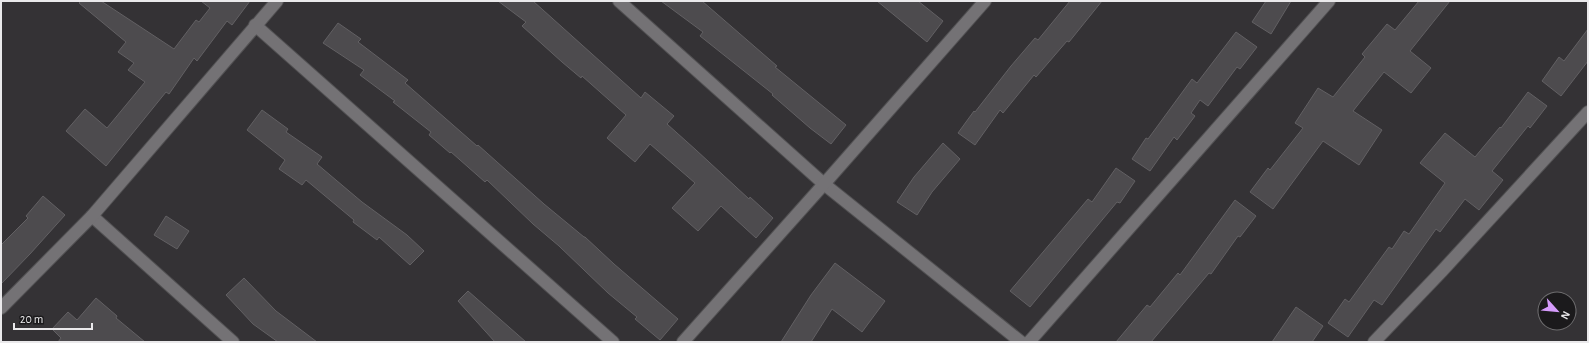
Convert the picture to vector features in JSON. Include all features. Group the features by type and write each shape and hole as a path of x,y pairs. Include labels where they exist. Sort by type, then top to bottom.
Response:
{"street":[{"path":"1,308 92,216 277,1"},
{"path":"619,1 824,184 1021,342"},
{"path":"683,342 985,1"},
{"path":"1029,342 1329,1"},
{"path":"255,25 612,342"},
{"path":"1374,342 1442,271 1588,112"},
{"path":"92,216 233,342"}],"building":[{"path":"81,1 101,1 174,49 196,20 199,22 210,8 201,1 250,1 232,25 227,21 197,61 194,58 169,94 166,92 106,166 66,131 85,109 107,128 145,82 128,70 134,63 118,52 126,42 79,3"},
{"path":"498,1 533,1 641,98 645,92 674,116 667,124 749,199 750,197 773,218 756,238 721,206 698,231 672,208 695,183 650,144 635,162 607,138 626,115 582,76 581,78 562,62 522,26 526,22"},
{"path":"661,1 702,1 777,66 775,67 846,125 831,144 810,128 772,95 773,94 700,36 703,32"},
{"path":"877,1 918,1 943,21 927,42"},
{"path":"1070,1 1102,1 1069,42 1067,41 1036,77 1034,75 1003,113 1000,110 975,145 958,133 1011,66 1035,38 1038,40"},
{"path":"1266,1 1291,1 1271,34 1252,22"},
{"path":"1419,1 1450,1 1410,51 1431,68 1411,93 1384,72 1353,111 1382,130 1359,165 1323,141 1273,209 1250,192 1268,168 1270,170 1303,128 1295,123 1318,88 1333,97 1365,57 1362,54 1387,24 1395,30"},
{"path":"338,23 361,39 358,42 408,80 405,83 544,204 585,237 678,319 660,340 635,319 637,317 608,293 487,180 485,182 429,135 431,132 393,102 395,101 360,75 364,70 323,43"},
{"path":"1588,29 1588,61 1561,96 1542,81 1559,57 1564,61"},
{"path":"1236,32 1257,47 1240,69 1237,67 1208,106 1200,100 1191,113 1195,116 1177,140 1174,137 1150,171 1132,159 1146,138 1148,139 1192,79 1197,83"},
{"path":"1528,92 1547,106 1530,128 1528,126 1492,171 1503,180 1479,210 1465,199 1440,232 1436,229 1382,305 1374,300 1348,337 1328,323 1345,299 1349,302 1389,247 1392,249 1404,231 1409,234 1445,183 1420,163 1445,133 1475,157 1500,127 1501,128"},
{"path":"262,110 288,129 286,132 322,157 317,164 362,202 407,235 424,251 410,265 379,237 377,240 353,222 354,220 306,180 302,185 279,169 285,160 247,130"},
{"path":"943,143 960,159 932,192 917,215 897,202 914,177"},
{"path":"1116,168 1135,181 1120,203 1117,202 1030,307 1010,291 1088,199 1092,202"},
{"path":"43,196 65,215 1,284 1,245 28,218 26,216"},
{"path":"1235,200 1256,216 1240,237 1238,236 1211,274 1209,273 1151,342 1116,342 1147,305 1150,307 1178,273 1180,275"},
{"path":"166,216 189,231 177,249 154,235"},
{"path":"835,263 885,301 862,332 832,309 811,342 781,342 811,295"},
{"path":"244,278 276,311 317,342 278,342 253,324 226,295"},
{"path":"468,291 526,342 495,342 458,301"},
{"path":"96,298 117,316 116,318 145,342 58,342 61,338 52,329 68,312 77,320"},
{"path":"1296,307 1323,326 1312,342 1272,342"}]}
